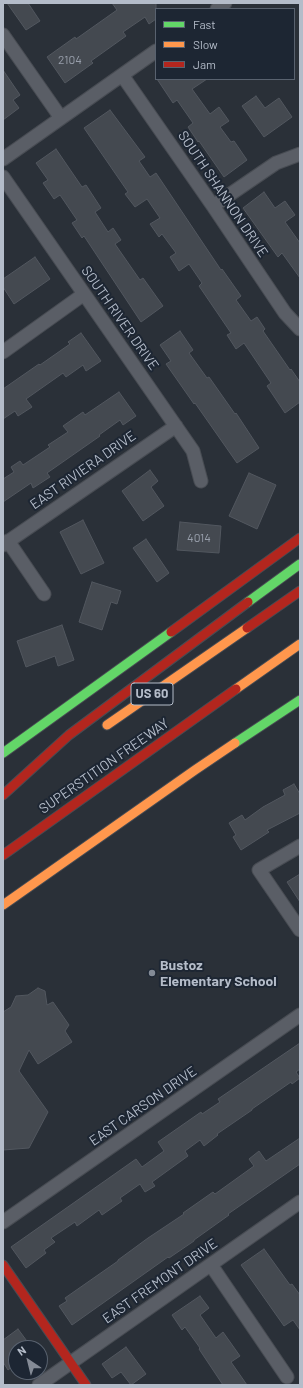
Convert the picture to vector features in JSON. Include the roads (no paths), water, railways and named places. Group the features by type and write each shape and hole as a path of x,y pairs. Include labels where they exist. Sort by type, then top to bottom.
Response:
{"main road":[{"path":"3,753 300,538"},
{"path":"3,796 70,735 300,564"},
{"name":"US 60","path":"102,728 300,591"},
{"name":"SUPERSTITION FREEWAY","path":"3,855 300,644"},
{"path":"213,705 300,652"},
{"path":"3,905 195,770 300,700"},
{"path":"3,796 56,760"},
{"path":"3,1265 86,1385"}],"street":[{"path":"3,35 61,118"},
{"path":"3,159 155,53"},
{"name":"SOUTH SHANNON DRIVE","path":"122,76 213,206 285,313 300,329"},
{"path":"213,206 276,163 300,154"},
{"name":"SOUTH RIVER DRIVE","path":"3,177 193,451 201,481"},
{"path":"3,352 84,294"},
{"name":"EAST RIVIERA DRIVE","path":"44,594 6,543 176,426"},
{"path":"300,846 259,870 300,930"},
{"name":"EAST CARSON DRIVE","path":"3,1222 300,1015"},
{"name":"EAST FREMONT DRIVE","path":"39,1385 300,1202"},
{"path":"211,1265 287,1377"}],"place":[{"name":"Bustoz Elementary School","path":"152,973"}]}
